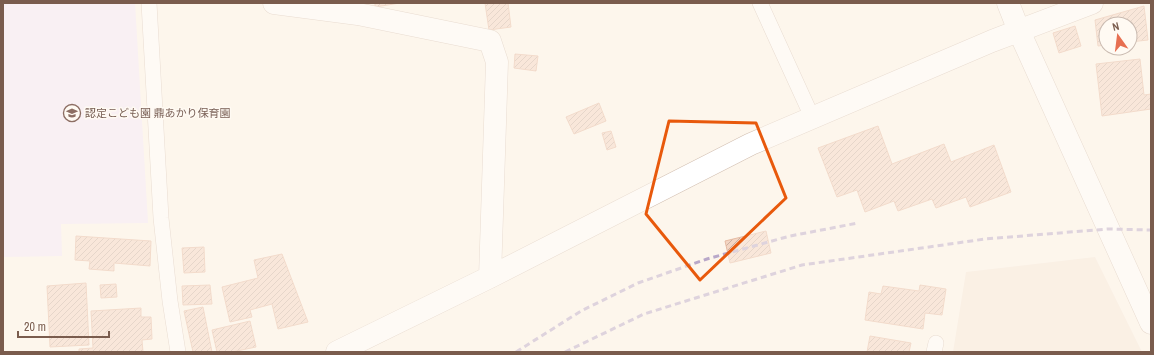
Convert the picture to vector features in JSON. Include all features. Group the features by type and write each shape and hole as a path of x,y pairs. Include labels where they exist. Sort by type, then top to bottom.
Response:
{"street":[{"path":"274,3 358,14 490,41 497,62 490,276"},
{"path":"1008,3 1019,31 1151,323"},
{"path":"337,352 751,144 1019,31 1092,3"}],"lane":[{"path":"149,3 161,218 170,301 178,352"},
{"path":"760,3 812,118"}],"highlighted area":[{"path":"669,121 756,123 786,198 700,280 646,214"}],"shaded area":[{"name":"認定こども園 鼎あかり保育園","path":"3,3 135,3 148,223 61,224 62,256 3,257"},
{"path":"1095,257 1142,352 953,352 966,272"}],"building":[{"path":"375,3 400,3 375,7"},
{"path":"485,3 508,3 511,27 489,30"},
{"path":"1144,6 1148,40 1138,41 1138,16 1109,16"},
{"path":"1098,19 1098,46 1095,20"},
{"path":"1075,26 1081,46 1059,53 1053,33"},
{"path":"515,54 538,56 536,71 514,68"},
{"path":"1140,59 1144,95 1151,94 1151,109 1102,116 1096,64"},
{"path":"599,103 606,121 574,134 566,117"},
{"path":"878,126 892,164 944,144 951,162 994,145 1011,192 970,207 966,197 936,208 932,199 898,211 894,201 865,212 857,190 837,197 818,148"},
{"path":"611,131 616,147 607,150 602,133"},
{"path":"766,231 771,253 730,263 725,241"},
{"path":"76,236 151,241 150,266 114,263 114,271 89,269 90,261 75,260"},
{"path":"204,247 205,272 184,273 182,248"},
{"path":"282,254 308,322 278,329 272,304 250,310 252,317 230,322 222,287 258,278 254,260"},
{"path":"86,283 89,345 50,347 47,286"},
{"path":"116,284 117,297 101,298 100,285"},
{"path":"210,285 212,304 183,305 182,286"},
{"path":"920,285 946,289 942,315 925,313 923,329 865,320 869,292 881,294 883,286 919,291"},
{"path":"203,307 212,352 193,352 184,311"},
{"path":"141,308 141,317 151,317 152,339 142,340 143,352 79,352 79,349 93,348 91,311"},
{"path":"250,321 256,347 232,352 217,352 212,330"},
{"path":"870,336 911,343 909,352 867,352"}],"railway":[{"path":"516,352 581,311 638,283 707,259 790,236 858,223"},
{"path":"565,352 644,314 802,265 985,239 1108,229 1151,230"}],"place":[{"name":"認定こども園 鼎あかり保育園","path":"72,113"}]}
